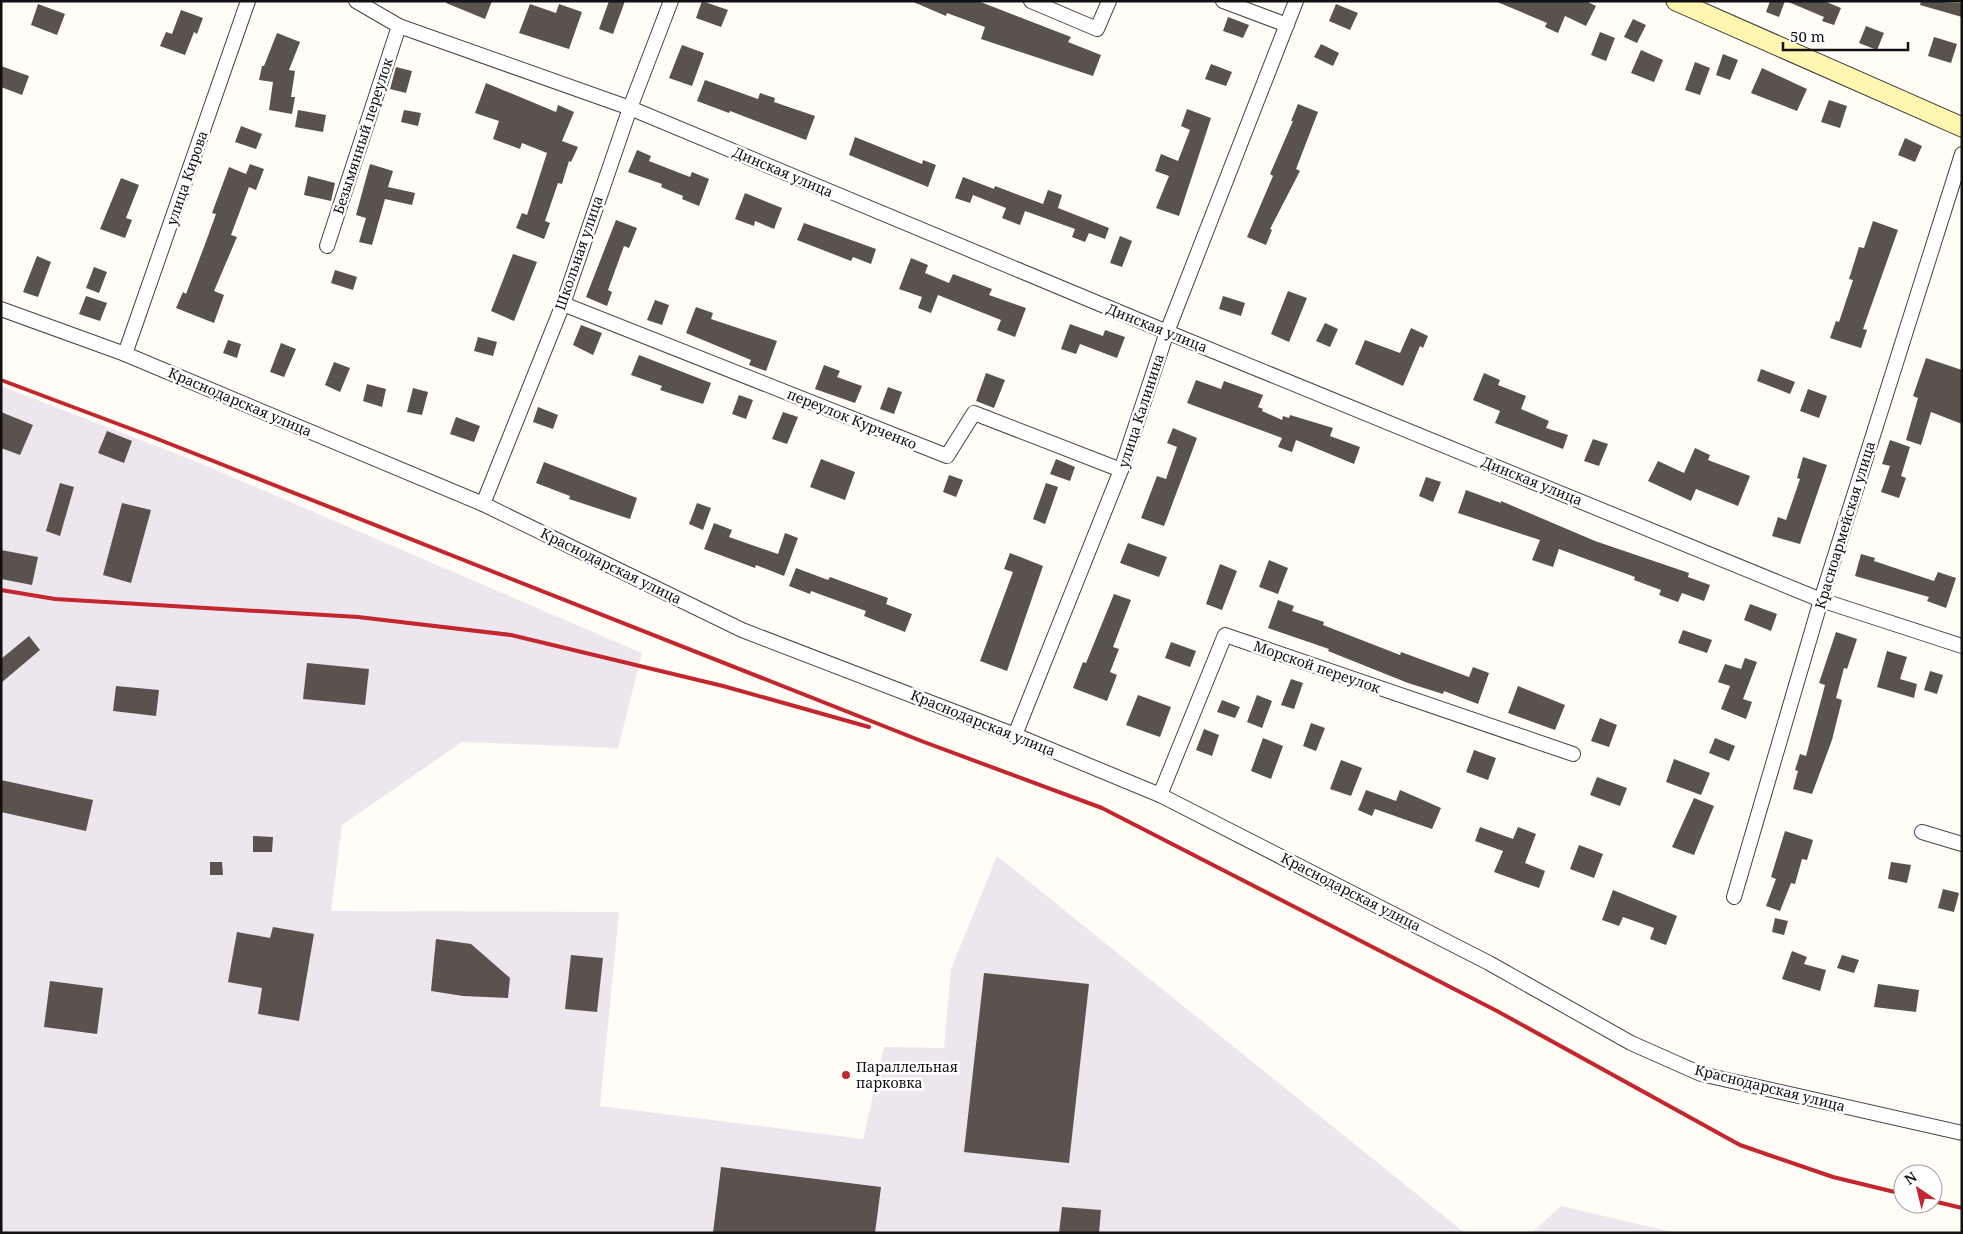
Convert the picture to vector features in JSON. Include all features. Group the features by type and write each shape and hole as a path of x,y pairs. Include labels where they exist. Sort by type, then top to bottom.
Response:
{"street":[{"name":"улица Кирова","path":"125,354 248,1"},
{"name":"Динская улица","path":"356,1 399,26 630,108 1167,332 1822,600 1962,646"},
{"name":"Школьная улица","path":"483,504 562,304 630,108 671,1"},
{"path":"1031,1 1097,29 1108,1"},
{"path":"1223,1 1287,25"},
{"name":"улица Калинина","path":"1015,735 1121,470 1167,332 1296,1"},
{"path":"1676,1 1962,126"},
{"name":"Безымянный переулок","path":"327,246 399,26"},
{"name":"Красноармейская улица","path":"1734,897 1822,600 1962,154"},
{"name":"переулок Курченко","path":"562,304 947,456 974,413 1121,470"},
{"name":"Краснодарская улица","path":"1,309 125,354 483,504 742,630 1015,735 1160,795 1489,963 1631,1044 1701,1074 1962,1133"},
{"name":"Морской переулок","path":"1160,795 1225,636 1573,754"},
{"path":"1922,832 1962,844"}],"shaded area":[{"path":"1,386 195,461 642,653 618,748 462,742 342,825 331,911 619,912 600,1106 863,1139 884,1047 944,1048 951,969 997,856 1465,1233 1,1233"},
{"path":"1561,1206 1676,1233 1531,1233"}],"building":[{"path":"447,1 492,1 485,19 446,3"},
{"path":"609,1 625,1 613,34 599,29"},
{"path":"702,1 728,10 721,27 696,18"},
{"path":"911,1 978,1 1071,37 1068,42 1101,55 1093,76 981,39 985,27 947,13 946,16"},
{"path":"1495,1 1586,1 1596,6 1586,26 1565,16 1558,33 1545,27 1547,23"},
{"path":"1770,1 1785,1 1779,17 1766,12"},
{"path":"1786,1 1824,1 1841,8 1834,25 1822,21 1824,17"},
{"path":"1921,1 1962,3 1962,17 1920,5"},
{"path":"38,4 65,14 57,35 31,25"},
{"path":"530,4 556,13 559,4 582,12 569,49 519,33"},
{"path":"1336,4 1358,13 1350,30 1329,21"},
{"path":"181,10 203,18 197,34 194,32 185,55 160,46 166,32 172,34"},
{"path":"1228,17 1249,25 1243,38 1223,31"},
{"path":"1633,19 1646,25 1637,43 1624,37"},
{"path":"1866,26 1884,33 1877,50 1859,43"},
{"path":"1600,32 1615,38 1606,61 1591,55"},
{"path":"277,33 300,42 289,70 295,71 291,97 295,97 292,114 269,110 273,82 259,80 262,66 264,66"},
{"path":"1934,37 1957,44 1951,63 1928,56"},
{"path":"1321,44 1339,53 1333,66 1314,57"},
{"path":"682,45 704,53 692,86 669,78"},
{"path":"1641,50 1663,60 1654,82 1631,73"},
{"path":"1723,54 1738,60 1730,80 1716,75"},
{"path":"1695,62 1710,68 1700,95 1685,90"},
{"path":"1211,64 1232,72 1226,86 1205,79"},
{"path":"1,66 29,76 22,95 1,87"},
{"path":"396,67 412,71 406,93 390,89"},
{"path":"1762,68 1807,89 1797,111 1751,93"},
{"path":"705,80 758,99 760,93 775,98 774,102 815,116 806,140 730,111 729,113 697,101"},
{"path":"486,83 556,112 558,105 574,112 562,141 578,147 571,162 569,161 562,184 558,183 545,221 550,223 544,239 516,228 522,213 527,215 547,153 522,143 520,149 493,139 499,121 475,113"},
{"path":"1829,100 1847,106 1840,128 1821,122"},
{"path":"1298,104 1318,112 1296,169 1300,171 1270,229 1272,230 1266,245 1247,237 1273,176 1270,174 1293,121 1291,121"},
{"path":"1187,109 1211,118 1179,216 1156,208 1169,176 1155,171 1161,154 1178,161 1190,130 1181,126"},
{"path":"298,110 326,115 323,132 295,127"},
{"path":"404,110 421,113 418,126 401,122"},
{"path":"241,126 262,134 256,149 235,142"},
{"path":"855,137 922,164 923,160 936,165 928,187 849,155"},
{"path":"1905,138 1922,146 1915,162 1898,155"},
{"path":"637,150 651,156 649,161 690,177 692,172 709,179 699,206 682,199 683,196 661,187 662,184 628,172"},
{"path":"250,164 264,169 256,190 249,187 231,235 237,237 214,291 224,295 214,323 176,308 183,292 186,294 204,247 216,214 212,213 229,167 246,174"},
{"path":"370,164 393,171 388,187 415,193 412,205 385,199 372,245 359,242 366,218 356,215"},
{"path":"308,176 335,183 331,201 304,195"},
{"path":"963,177 994,189 995,186 1043,204 1048,190 1062,195 1058,208 1109,228 1105,239 1089,233 1085,242 1072,237 1075,229 1025,211 1020,225 1002,218 1006,208 973,195 970,203 955,198"},
{"path":"121,178 139,185 126,218 132,220 125,238 100,229"},
{"path":"745,193 782,208 774,229 755,221 754,226 735,219"},
{"path":"616,220 637,228 629,248 624,246 608,290 612,292 607,306 586,297"},
{"path":"1873,221 1898,230 1863,329 1867,330 1861,348 1830,338 1836,321 1839,322 1853,280 1849,279 1859,247 1864,248"},
{"path":"804,223 876,249 871,264 853,257 851,261 797,240"},
{"path":"1120,236 1132,241 1122,267 1110,263"},
{"path":"513,254 537,262 514,321 491,311"},
{"path":"37,256 51,262 38,297 23,292"},
{"path":"911,258 928,265 925,273 949,283 953,274 992,289 989,295 1026,308 1015,337 997,330 1001,320 938,295 931,313 918,308 922,297 899,289"},
{"path":"94,267 107,272 99,293 86,288"},
{"path":"335,270 357,277 353,290 331,283"},
{"path":"1288,291 1307,298 1289,342 1271,334"},
{"path":"86,296 107,303 100,321 79,314"},
{"path":"1223,296 1245,303 1241,316 1219,309"},
{"path":"655,300 669,305 662,325 647,320"},
{"path":"696,307 713,313 711,319 777,341 766,371 749,365 751,360 686,333"},
{"path":"1325,323 1338,329 1330,347 1316,341"},
{"path":"1070,324 1103,336 1105,330 1125,337 1117,358 1080,344 1076,354 1061,349"},
{"path":"581,325 602,333 593,355 573,345"},
{"path":"1411,328 1428,336 1423,348 1420,346 1403,386 1355,364 1365,340 1400,353"},
{"path":"478,337 497,342 493,356 474,351"},
{"path":"228,340 241,344 237,358 223,353"},
{"path":"281,343 296,349 284,377 270,372"},
{"path":"639,355 711,383 703,404 660,390 662,386 631,375"},
{"path":"1926,358 1962,370 1962,424 1931,412 1921,445 1906,440 1918,398 1913,396"},
{"path":"334,362 350,368 340,392 325,385"},
{"path":"824,365 840,371 837,377 862,386 855,403 815,389"},
{"path":"1761,369 1795,382 1790,394 1757,381"},
{"path":"986,373 1005,380 994,408 976,401"},
{"path":"1484,373 1500,380 1498,385 1526,396 1521,409 1549,421 1546,428 1568,435 1563,449 1495,423 1500,411 1473,400"},
{"path":"1196,380 1221,389 1224,381 1263,395 1258,407 1263,409 1262,411 1282,420 1283,416 1289,418 1290,415 1333,428 1330,436 1360,447 1354,464 1296,440 1292,452 1278,447 1282,438 1187,403"},
{"path":"367,384 386,389 382,407 363,401"},
{"path":"888,387 902,392 894,414 880,409"},
{"path":"413,388 428,392 422,415 407,412"},
{"path":"1808,389 1827,396 1819,418 1800,411"},
{"path":"739,395 753,400 746,419 732,414"},
{"path":"538,407 558,415 553,429 533,422"},
{"path":"1,412 33,425 20,455 1,448"},
{"path":"783,412 798,417 787,444 772,439"},
{"path":"456,417 480,426 474,442 450,434"},
{"path":"1173,428 1197,438 1164,526 1141,518 1157,476 1166,479 1177,447 1167,443"},
{"path":"107,431 132,441 124,463 98,453"},
{"path":"1593,439 1608,444 1599,466 1584,461"},
{"path":"1890,440 1910,447 1901,476 1906,478 1899,498 1881,492 1890,466 1882,464"},
{"path":"1695,448 1710,455 1708,460 1750,476 1738,506 1696,489 1691,501 1648,481 1658,461 1684,473"},
{"path":"1803,457 1827,465 1800,544 1772,536 1778,517 1786,520 1800,479 1797,478"},
{"path":"821,459 855,472 845,500 810,487"},
{"path":"1056,459 1075,467 1070,481 1050,474"},
{"path":"544,462 637,498 630,519 569,499 570,496 536,483"},
{"path":"949,475 963,480 956,497 943,492"},
{"path":"1426,477 1441,482 1433,502 1419,496"},
{"path":"60,483 74,487 60,536 46,531"},
{"path":"1046,483 1058,487 1045,524 1033,519"},
{"path":"1466,490 1501,503 1501,501 1595,541 1689,573 1688,577 1710,585 1704,601 1682,593 1678,602 1659,595 1661,590 1634,580 1635,577 1559,549 1553,567 1532,560 1540,540 1458,513"},
{"path":"122,503 151,510 131,583 103,575"},
{"path":"697,503 711,508 703,530 689,524"},
{"path":"714,523 732,530 729,537 778,554 785,533 798,538 784,576 756,565 755,568 704,549"},
{"path":"1128,543 1167,557 1159,577 1120,563"},
{"path":"1,550 38,557 32,585 1,579"},
{"path":"1010,553 1043,566 1007,671 980,661 1013,572 1004,569"},
{"path":"1861,554 1875,558 1874,561 1934,581 1938,572 1956,578 1946,608 1927,601 1929,597 1855,576"},
{"path":"1269,560 1288,568 1278,594 1259,587"},
{"path":"1220,564 1237,571 1222,610 1206,604"},
{"path":"796,568 828,580 830,577 888,598 886,604 912,614 905,632 864,616 866,611 811,591 810,594 789,586"},
{"path":"1114,594 1131,600 1113,647 1119,649 1110,672 1117,675 1107,701 1073,688 1083,662 1086,663"},
{"path":"1278,600 1294,606 1292,611 1324,622 1323,625 1400,655 1401,652 1469,677 1473,667 1489,673 1478,704 1444,691 1443,694 1408,683 1328,651 1329,649 1268,628"},
{"path":"1750,604 1777,614 1771,631 1744,620"},
{"path":"1683,630 1712,640 1707,653 1678,643"},
{"path":"1836,632 1857,639 1847,669 1844,668 1836,698 1842,700 1832,740 1812,794 1793,789 1798,771 1795,770 1800,754 1806,756 1825,685 1819,683"},
{"path":"29,636 40,650 1,683 1,659"},
{"path":"1171,642 1196,651 1190,667 1165,658"},
{"path":"1887,651 1907,657 1900,679 1917,684 1914,698 1877,687"},
{"path":"1745,658 1757,662 1743,699 1752,702 1746,719 1721,709 1730,686 1718,682 1725,664 1741,669"},
{"path":"307,663 369,669 365,705 303,699"},
{"path":"1930,671 1943,675 1937,694 1924,690"},
{"path":"1291,679 1303,683 1294,709 1281,705"},
{"path":"116,686 159,690 156,716 113,711"},
{"path":"1518,686 1565,705 1555,730 1508,713"},
{"path":"1138,695 1171,707 1160,737 1126,725"},
{"path":"1257,695 1272,701 1262,728 1247,722"},
{"path":"1222,700 1240,707 1235,718 1217,712"},
{"path":"1600,718 1617,725 1609,747 1591,741"},
{"path":"1311,723 1325,728 1316,751 1303,746"},
{"path":"1204,729 1219,735 1212,756 1196,750"},
{"path":"1263,738 1283,746 1271,779 1251,771"},
{"path":"1715,738 1735,746 1729,761 1709,753"},
{"path":"1474,750 1496,758 1488,780 1466,772"},
{"path":"1674,759 1710,773 1701,795 1666,782"},
{"path":"1341,760 1362,768 1351,796 1330,789"},
{"path":"1597,777 1627,788 1620,806 1590,795"},
{"path":"1,780 93,800 86,831 1,812"},
{"path":"1366,790 1396,801 1400,790 1441,808 1432,829 1375,809 1372,816 1358,810"},
{"path":"1694,798 1714,806 1694,855 1672,847"},
{"path":"1480,827 1513,839 1518,827 1536,834 1525,863 1545,871 1539,888 1494,872 1503,851 1475,841"},
{"path":"1785,831 1813,840 1807,860 1802,859 1795,884 1791,883 1780,911 1766,906 1776,879 1771,877"},
{"path":"253,836 273,837 272,852 253,852"},
{"path":"1579,845 1603,854 1594,878 1570,869"},
{"path":"210,862 222,862 223,875 210,875"},
{"path":"1891,862 1911,865 1907,883 1888,879"},
{"path":"1943,889 1959,893 1954,912 1938,908"},
{"path":"1613,890 1677,916 1666,945 1650,939 1654,928 1623,917 1619,926 1602,920"},
{"path":"1775,918 1788,921 1784,935 1772,932"},
{"path":"273,927 314,934 299,1021 258,1014 262,988 228,982 237,932 270,938"},
{"path":"436,939 471,944 510,978 508,998 463,996 431,991"},
{"path":"1792,951 1807,957 1804,964 1826,970 1820,991 1782,979"},
{"path":"571,955 603,958 597,1012 565,1009"},
{"path":"1842,955 1859,960 1854,973 1837,968"},
{"path":"984,973 1089,984 1069,1163 964,1152"},
{"path":"50,981 103,988 97,1034 44,1027"},
{"path":"1878,984 1919,990 1916,1012 1874,1007"},
{"path":"721,1167 881,1187 875,1233 713,1233"},
{"path":"1062,1207 1101,1210 1099,1233 1059,1233"}],"railway":[{"path":"1,380 150,436 924,742 1102,808 1497,1011 1740,1145 1833,1177 1893,1192"},
{"path":"1,590 55,599 358,617 511,635 723,686 869,727"},
{"path":"1943,1203 1962,1208"}],"place":[{"name":"Параллельная парковка","path":"846,1075"}]}
